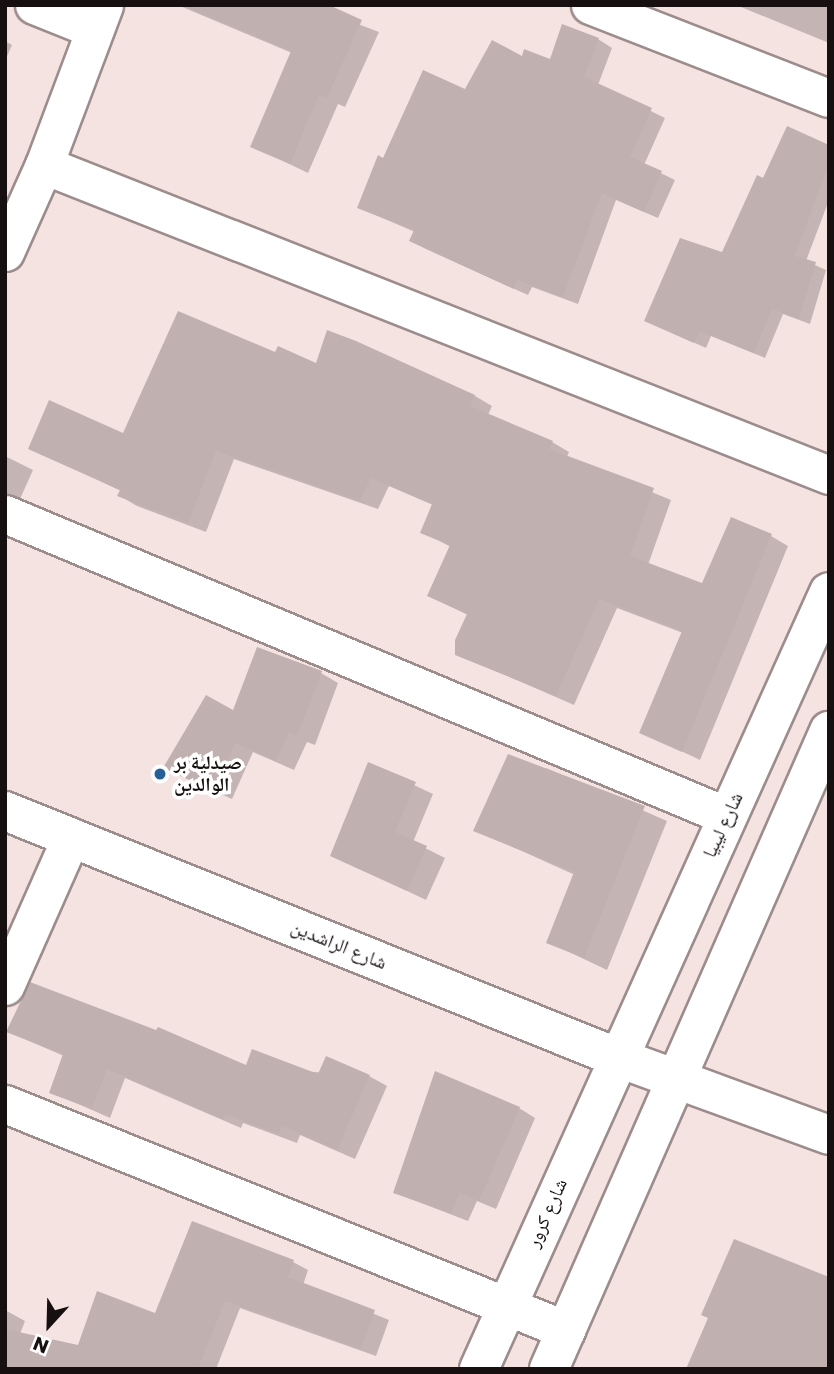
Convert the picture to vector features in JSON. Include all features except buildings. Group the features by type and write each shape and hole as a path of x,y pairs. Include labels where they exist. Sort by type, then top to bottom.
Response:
{"main road":[{"name":"شارع ليبيا","path":"616,1057 829,592"},
{"path":"549,1369 829,731"},
{"name":"شارع الراشدين","path":"5,811 616,1057 829,1135"},
{"name":"شارع كرور","path":"479,1369 616,1057"}],"street":[{"path":"5,252 44,165 99,17 34,5"},
{"path":"590,5 829,98"},
{"path":"44,165 829,475"},
{"path":"5,514 727,816"},
{"path":"5,986 71,837"},
{"path":"5,1104 566,1330"}],"place":[{"name":"صيدلية بر الوالدين","path":"160,774"}]}
